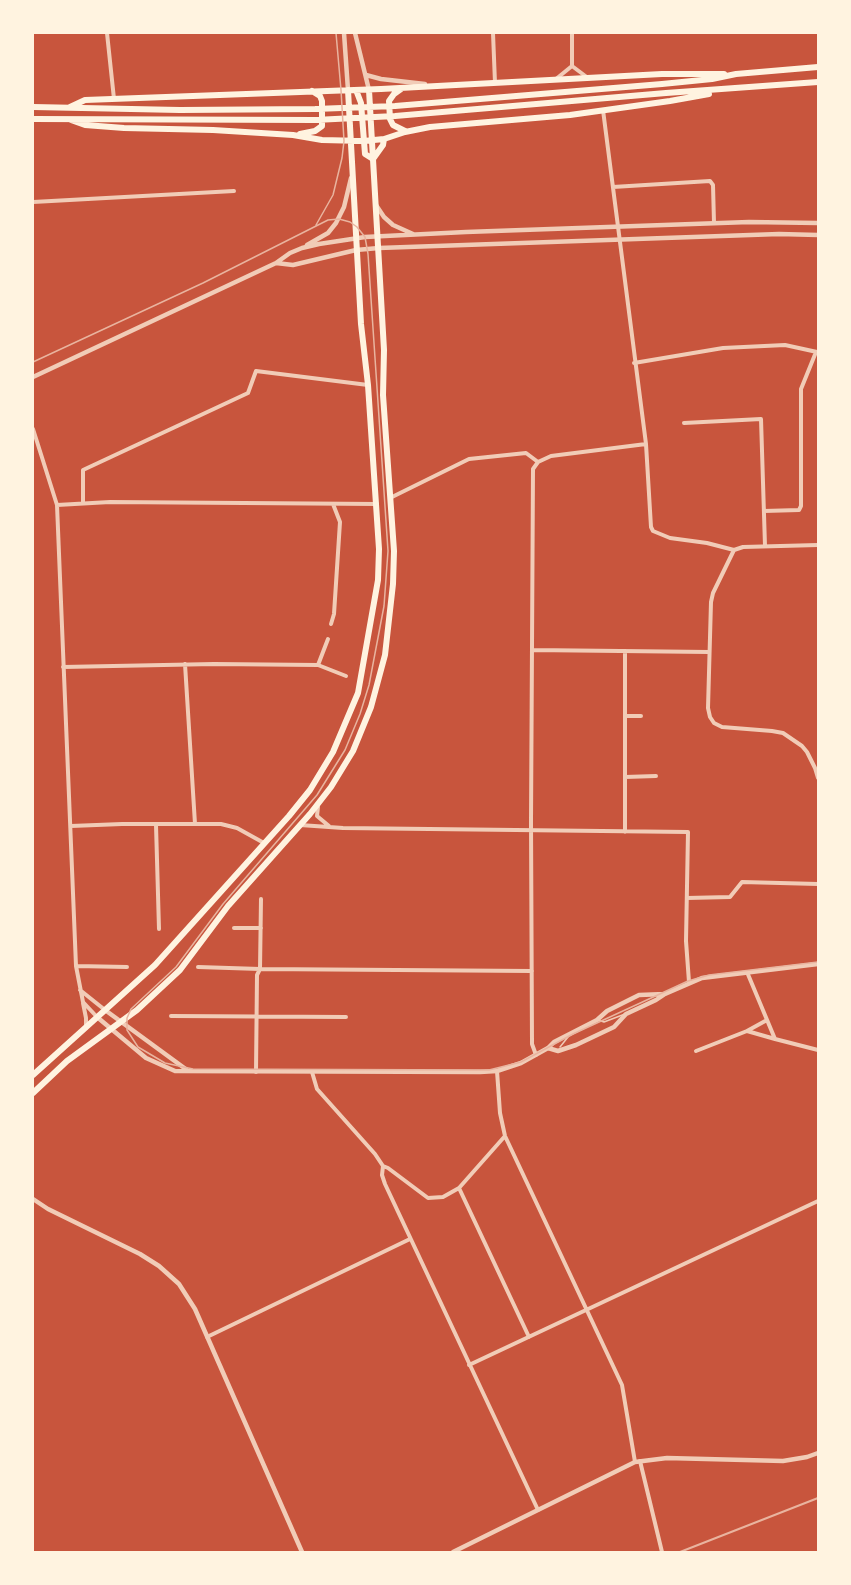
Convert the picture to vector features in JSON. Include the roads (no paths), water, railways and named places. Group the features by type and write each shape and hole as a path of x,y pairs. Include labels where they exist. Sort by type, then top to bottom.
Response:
{"main road":[{"path":"68,108 85,100 369,90 662,74 736,74 818,67"},
{"path":"33,107 315,109 395,106 662,84 736,74"},
{"path":"33,119 315,120 395,116 818,82"},
{"path":"402,88 391,97 390,119 393,125 405,132"},
{"path":"68,118 85,125 213,130 293,135 322,140 364,141 384,139 405,132 452,124 603,111 734,89"},
{"path":"352,90 361,104 364,154 373,159"},
{"path":"33,1074 171,948 302,800 320,775 338,742 358,693 378,580 379,549 368,385 361,324 351,141 352,90"},
{"path":"33,1093 67,1061 121,1022 174,977 228,906 319,803 353,751 368,719 380,680 386,645 394,551 383,395 384,350 369,90"},
{"path":"293,135 315,131 322,126 322,101 320,96 311,91"},
{"path":"373,159 384,139"}],"street":[{"path":"107,33 114,99"},
{"path":"344,33 352,90"},
{"path":"354,33 369,90"},
{"path":"493,33 495,83"},
{"path":"553,81 572,66 572,33"},
{"path":"572,66 588,78"},
{"path":"366,75 436,86"},
{"path":"603,111 646,444 651,527 653,531 670,538 707,543 734,550 743,547 818,545"},
{"path":"33,377 276,263 328,233 336,224 344,207 353,172"},
{"path":"613,187 710,181 713,185 714,224"},
{"path":"33,202 234,191"},
{"path":"376,204 384,217 393,225 415,235"},
{"path":"302,248 378,236 714,224 817,223"},
{"path":"276,263 293,265 357,250 379,248 779,234 818,235"},
{"path":"634,363 723,348 785,345 817,352 801,389 801,506 799,510 764,511"},
{"path":"83,502 83,470 248,393 256,371 368,385"},
{"path":"684,423 761,420 765,546"},
{"path":"33,429 57,505 76,966 86,1028"},
{"path":"536,1055 532,1044 533,469 538,462 551,456 646,444"},
{"path":"390,498 469,459 526,453 538,462"},
{"path":"57,505 83,502 376,504"},
{"path":"331,624 334,614 340,522 333,504"},
{"path":"734,550 712,593 708,708 714,723 722,728 783,733 807,752 818,778"},
{"path":"318,665 328,639"},
{"path":"532,650 709,652"},
{"path":"625,651 625,832"},
{"path":"63,667 185,664 318,665 346,676"},
{"path":"185,664 195,824"},
{"path":"625,716 641,716"},
{"path":"625,777 656,776"},
{"path":"319,803 317,816 330,826"},
{"path":"71,826 221,824 237,828 264,844"},
{"path":"156,825 159,928"},
{"path":"300,825 532,831 688,832 686,959 689,982"},
{"path":"687,898 730,897 742,882 818,884"},
{"path":"256,1072 257,975 260,969 261,899"},
{"path":"234,928 261,928"},
{"path":"548,1048 558,1050 576,1045 614,1027 626,1014 689,982 702,978 818,964"},
{"path":"76,966 127,967"},
{"path":"198,967 532,970"},
{"path":"748,974 775,1039"},
{"path":"80,990 187,1070"},
{"path":"83,1002 110,1030 152,1062 175,1071 480,1072 497,1071 536,1055 554,1042 597,1020 607,1011 639,995 664,994"},
{"path":"171,1016 346,1017"},
{"path":"696,1051 747,1031 767,1020"},
{"path":"747,1031 818,1050"},
{"path":"497,1071 500,1113 505,1136 622,1385 638,1462 662,1552"},
{"path":"312,1072 317,1089 383,1166 428,1198 443,1197 459,1188 505,1136"},
{"path":"383,1166 382,1174 385,1184 538,1510"},
{"path":"459,1188 528,1337"},
{"path":"33,1199 48,1209 134,1250 165,1271 179,1284 195,1309 302,1552"},
{"path":"470,1365 818,1201"},
{"path":"207,1337 410,1239"},
{"path":"453,1552 638,1462 667,1458 783,1461 818,1453"}],"lane":[{"path":"646,1005 653,993"},
{"path":"597,1020 604,1022 626,1014"},
{"path":"558,1050 572,1033"}],"tram line":[{"path":"316,225 333,195 344,141 336,33"},
{"path":"33,362 203,283 328,220 339,219 350,222 365,237 388,551 384,606 369,685 345,750 317,795 223,904 176,967 131,1009 127,1018 127,1030 138,1047 165,1063 193,1069 489,1070 521,1062 573,1034 688,981 709,975 818,962"}],"railway":[{"path":"680,1552 818,1498"}]}
